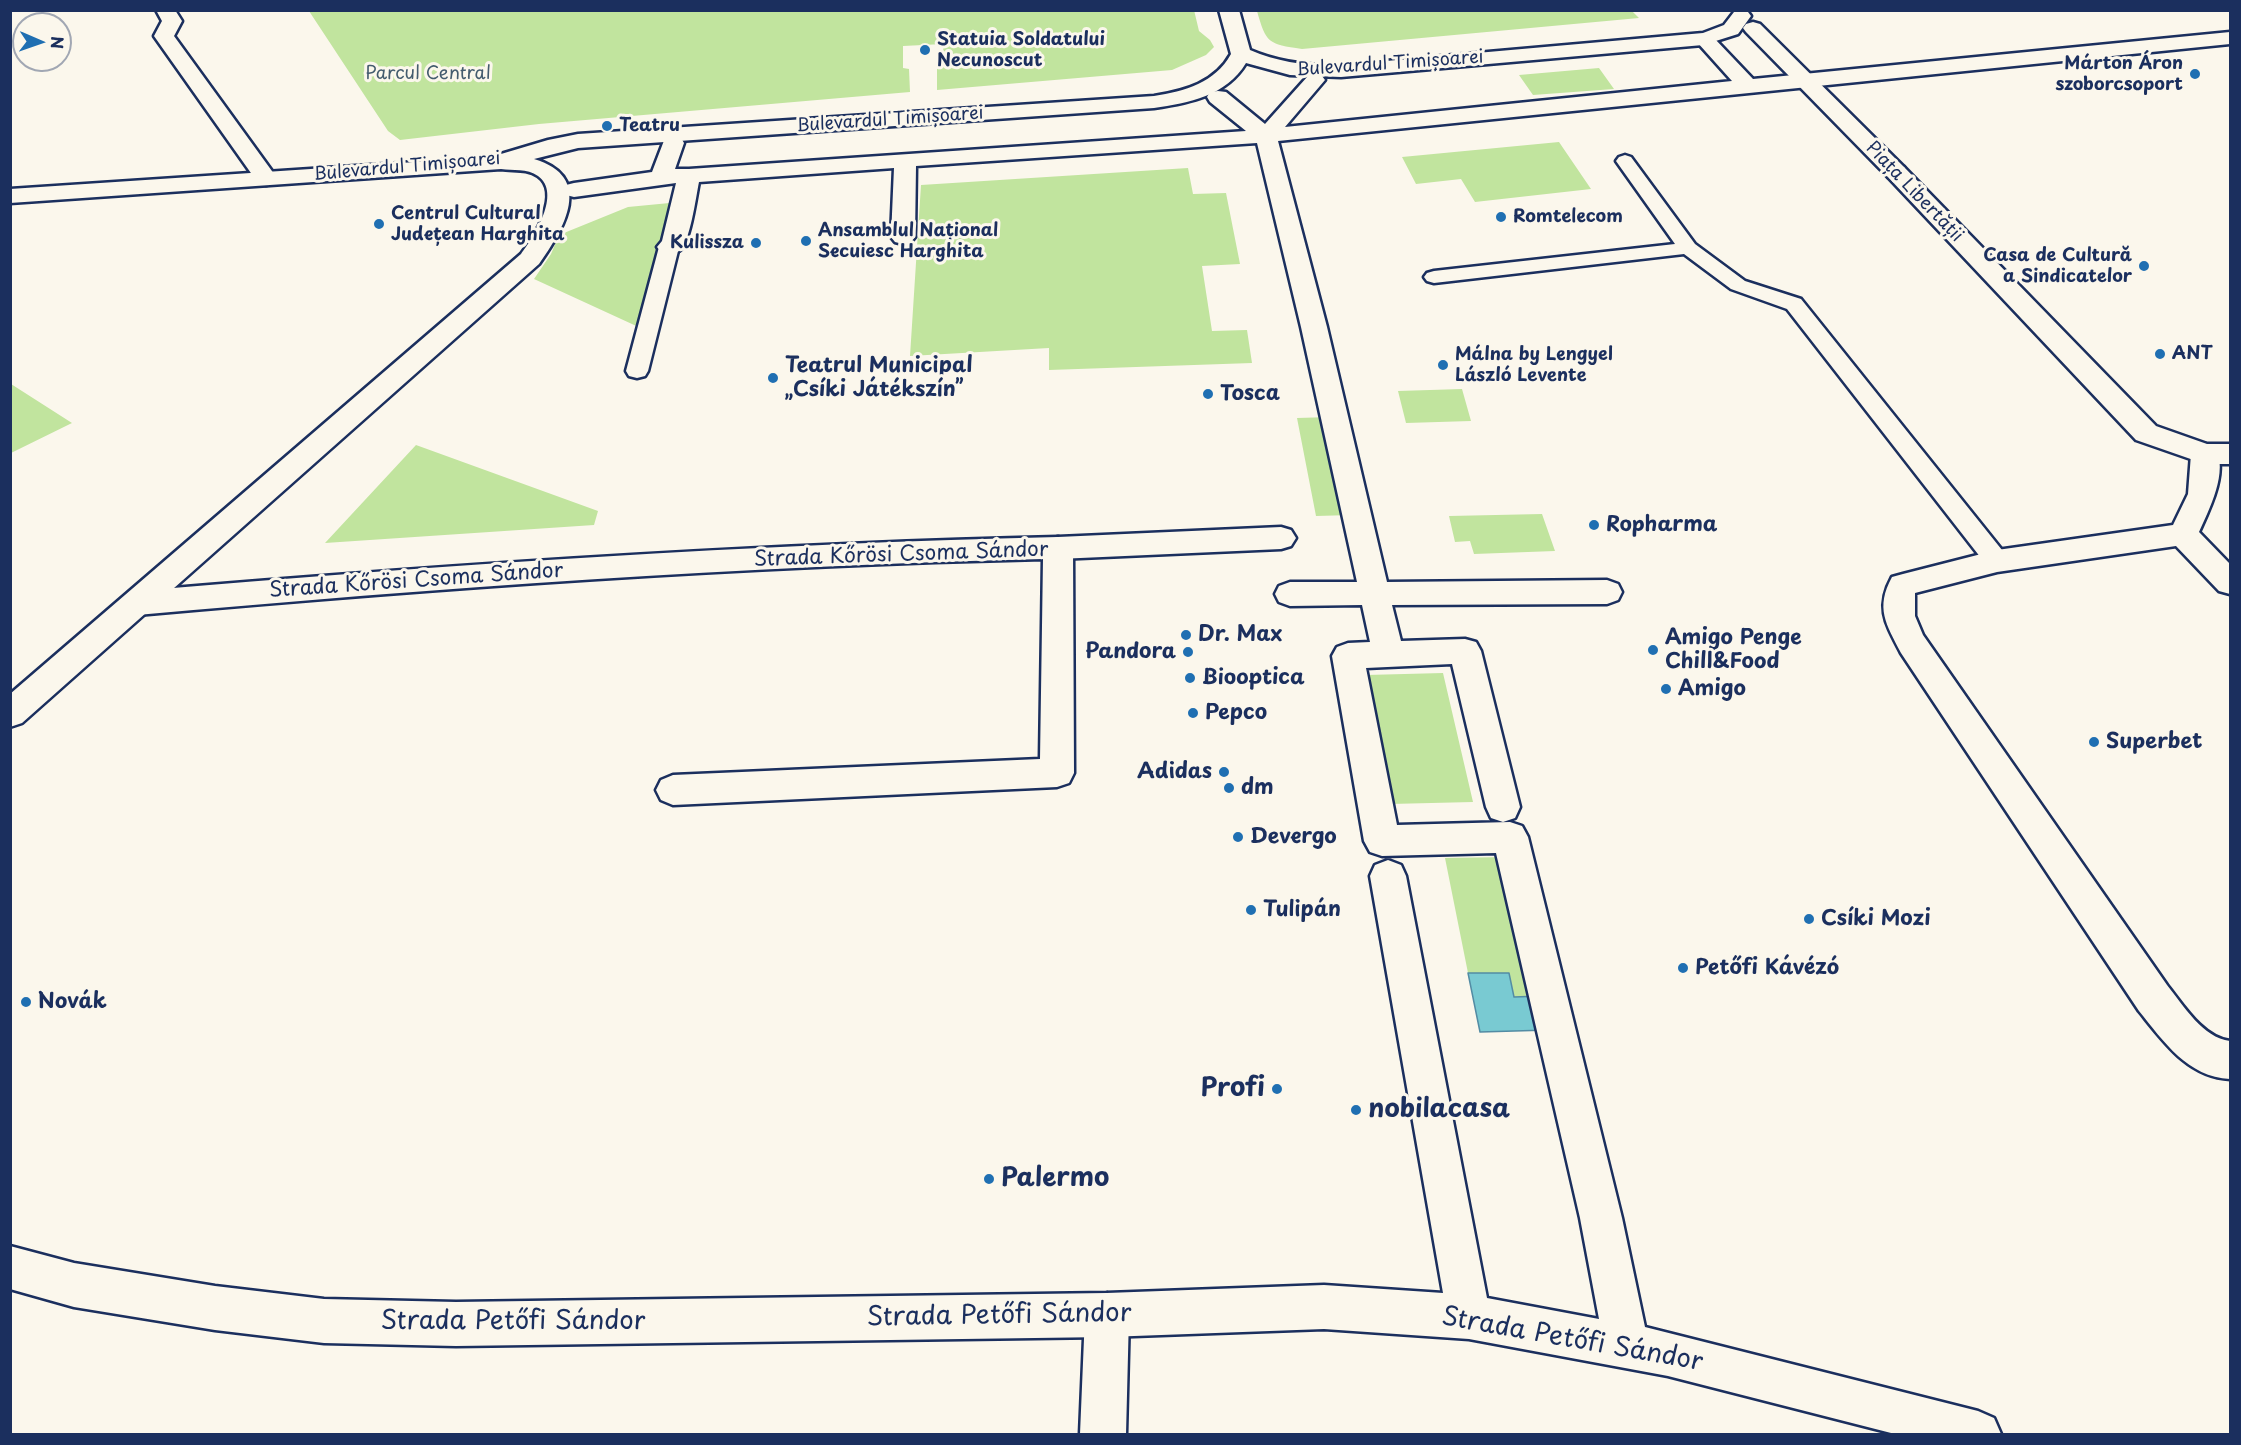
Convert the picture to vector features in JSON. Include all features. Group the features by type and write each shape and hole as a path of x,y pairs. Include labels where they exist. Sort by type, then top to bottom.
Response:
{"street":[{"path":"165,10 172,21 164,36 266,178"},
{"path":"1229,10 1241,54"},
{"name":"Bulevardul Timișoarei","path":"10,196 493,164 556,145 578,141 1169,100 1191,94 1225,78 1232,71 1241,54 1267,66 1293,71 1341,71 1703,39 1717,36 1734,28 1744,18"},
{"name":"Piața Libertății","path":"1744,18 1896,172 2132,422 2146,433 2218,454 2183,534"},
{"path":"574,190 662,177 1266,136 2230,38"},
{"path":"1707,42 1748,86"},
{"path":"1266,136 1315,80"},
{"path":"1218,97 1266,136 1314,327 1388,654"},
{"path":"662,177 673,143"},
{"path":"903,237 904,160"},
{"path":"10,714 530,259 550,229 558,204 558,185 547,170 510,163 493,164"},
{"path":"669,247 674,244 689,176"},
{"path":"2230,583 2183,534 1997,561 1903,585 1897,606 1900,622 1919,654 2153,998 2179,1031 2213,1059 2230,1060"},
{"path":"1058,548 1281,538"},
{"name":"Strada Kőrösi Csoma Sándor","path":"137,603 291,589 522,573 858,555 1058,548 1057,773 673,790"},
{"path":"1290,594 1607,592"},
{"path":"1503,807 1465,651 1348,656 1382,841 1510,837 1601,1218 1626,1346"},
{"path":"1388,876 1469,1317"},
{"name":"Strada Petőfi Sándor","path":"10,1267 74,1286 214,1308 324,1321 456,1324 1107,1315 1324,1307 1469,1317 1668,1354 1978,1434"},
{"path":"1103,1434 1107,1315"}],"lane":[{"path":"1625,160 1688,248 1738,285 1794,304 1997,561"},
{"path":"637,371 669,247"},
{"path":"1434,277 1688,248"}],"green space":[{"name":"Parcul Central","path":"1194,10 1199,31 1210,40 1214,47 1206,55 1172,70 937,90 937,67 944,66 943,44 903,46 903,68 909,69 910,92 539,124 400,140 388,131 309,11"},
{"path":"1257,11 1632,11 1639,18 1302,49 1270,40 1263,30"},
{"path":"1599,68 1614,89 1533,95 1519,75"},
{"path":"1559,142 1591,189 1475,202 1461,179 1416,184 1402,157"},
{"path":"1188,168 1193,194 1226,193 1240,264 1202,266 1212,331 1247,330 1252,363 1049,370 1049,348 910,356 921,185"},
{"path":"680,202 645,330 534,279 551,254 559,235 628,207"},
{"path":"11,384 72,423 11,453"},
{"path":"1462,389 1471,421 1406,423 1398,391"},
{"path":"1331,417 1352,515 1316,516 1297,418"},
{"path":"416,445 598,511 594,525 325,543"},
{"path":"1542,514 1555,551 1474,554 1470,541 1455,542 1449,516"},
{"path":"1443,673 1473,802 1390,804 1366,675"},
{"path":"1509,857 1541,996 1514,997 1509,973 1468,973 1445,858"}],"water":[{"path":"1468,973 1509,973 1514,997 1541,996 1549,1030 1480,1032"}],"place":[{"name":"Statuia Soldatului Necunoscut","path":"925,50"},
{"name":"Márton Áron szoborcsoport","path":"2195,74"},
{"name":"Teatru","path":"607,126"},
{"name":"Romtelecom","path":"1501,217"},
{"name":"Centrul Cultural Județean Harghita","path":"379,224"},
{"name":"Ansamblul Național Secuiesc Harghita","path":"806,241"},
{"name":"Kulissza","path":"756,243"},
{"name":"Casa de Cultură a Sindicatelor","path":"2144,266"},
{"name":"ANT","path":"2160,354"},
{"name":"Málna by Lengyel László Levente","path":"1443,365"},
{"name":"Teatrul Municipal „Csíki Játékszín”","path":"773,378"},
{"name":"Tosca","path":"1208,394"},
{"name":"Ropharma","path":"1594,525"},
{"name":"Dr. Max","path":"1186,635"},
{"name":"Amigo Penge Chill&Food","path":"1653,650"},
{"name":"Pandora","path":"1188,652"},
{"name":"Biooptica","path":"1190,678"},
{"name":"Amigo","path":"1666,689"},
{"name":"Pepco","path":"1193,713"},
{"name":"Superbet","path":"2094,742"},
{"name":"Adidas","path":"1224,772"},
{"name":"dm","path":"1229,788"},
{"name":"Devergo","path":"1238,837"},
{"name":"Tulipán","path":"1251,910"},
{"name":"Csíki Mozi","path":"1809,919"},
{"name":"Petőfi Kávézó","path":"1683,968"},
{"name":"Novák","path":"26,1002"},
{"name":"Profi","path":"1277,1089"},
{"name":"nobilacasa","path":"1356,1110"},
{"name":"Palermo","path":"989,1179"}]}
